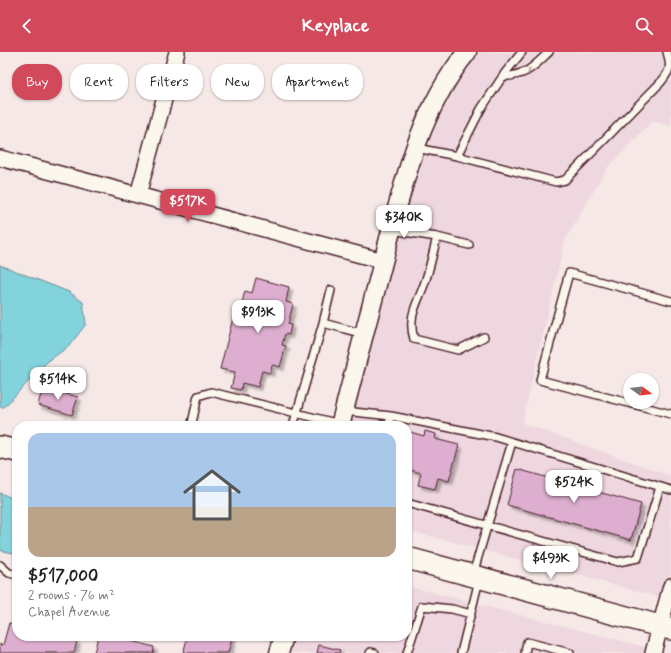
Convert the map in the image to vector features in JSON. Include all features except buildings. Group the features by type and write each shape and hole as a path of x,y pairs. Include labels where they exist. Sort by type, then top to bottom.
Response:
{"main road":[{"path":"0,447 12,450"},
{"path":"412,559 666,628"}],"street":[{"path":"138,195 177,52"},
{"path":"341,420 405,179 427,117 439,94 467,52"},
{"path":"0,158 383,261"},
{"path":"653,653 666,628 671,586"},
{"path":"279,653 283,641"}],"lane":[{"path":"457,156 481,109 502,77 522,52"},
{"path":"502,77 525,73 549,52"},
{"path":"416,148 457,156 556,182 565,180 669,72 670,63 667,52"},
{"path":"391,230 437,237 470,245"},
{"path":"437,237 425,282 413,314 410,328 414,339 458,350 484,337"},
{"path":"671,301 569,273 540,380 671,414"},
{"path":"294,421 331,290"},
{"path":"323,323 364,334"},
{"path":"192,421 198,396 211,392 297,412 341,420 392,416 496,437 671,490"},
{"path":"390,421 392,416"},
{"path":"461,653 471,614 476,577 487,525 512,442"},
{"path":"412,504 618,562 638,558 660,487"},
{"path":"0,564 9,573 12,574"},
{"path":"412,637 422,606 452,609 471,614"},
{"path":"407,653 411,641"},
{"path":"524,653 528,642 570,653"},
{"path":"370,653 375,653"}],"shaded area":[{"path":"476,52 671,52 671,126 652,121 607,168 565,240 522,423 671,476 671,600 412,531 412,421 348,421 404,211 434,120 468,62"},
{"path":"412,587 661,651 660,653 287,653 291,641 412,641"}],"water":[{"path":"0,265 69,292 83,302 86,324 69,346 47,362 4,407 0,407"},
{"path":"0,493 12,498 12,553 0,550"}]}
